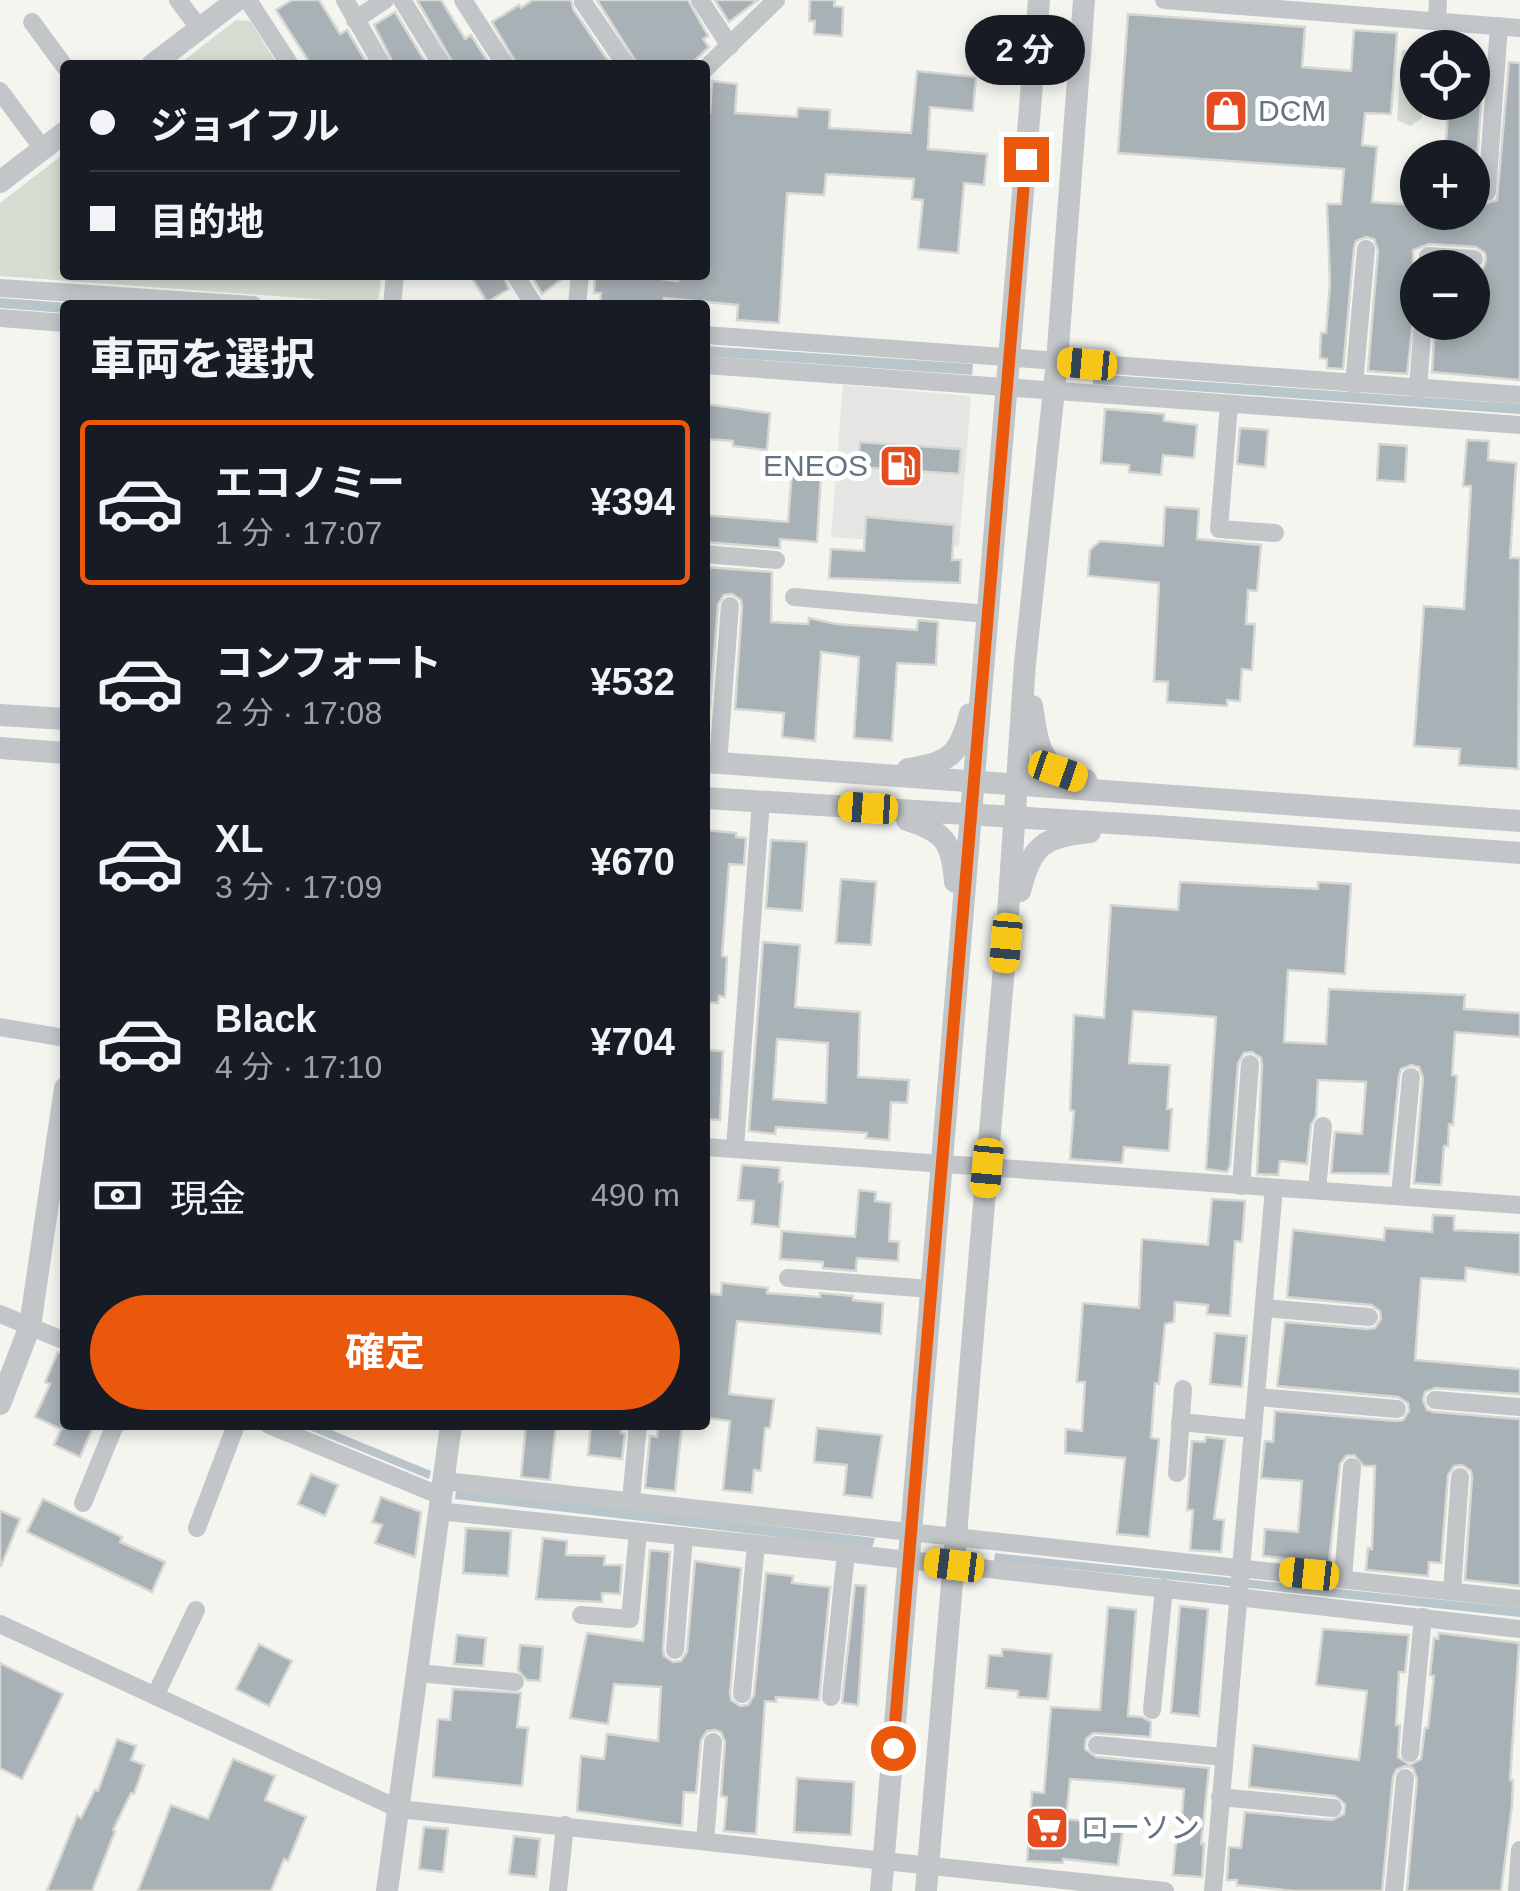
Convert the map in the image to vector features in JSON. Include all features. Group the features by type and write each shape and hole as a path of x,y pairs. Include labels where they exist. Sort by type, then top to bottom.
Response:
{"street":[{"path":"178,0 200,29"},
{"path":"159,60 237,0"},
{"path":"248,0 287,60"},
{"path":"345,0 379,60"},
{"path":"355,20 385,0"},
{"path":"402,0 439,60"},
{"path":"463,0 502,60"},
{"path":"700,0 730,46"},
{"path":"710,65 776,0"},
{"path":"881,1891 1039,0"},
{"path":"926,1891 1006,943 1025,663 1057,361 1084,0"},
{"path":"1164,0 1520,28"},
{"path":"1437,21 1438,0"},
{"path":"583,2 623,60"},
{"path":"32,22 60,60"},
{"path":"1490,162 1499,26"},
{"path":"0,91 43,149"},
{"path":"0,182 60,136"},
{"path":"1354,384 1366,249"},
{"path":"0,288 127,300"},
{"path":"0,318 60,323"},
{"path":"710,335 1520,395"},
{"path":"1418,390 1422,340"},
{"path":"710,365 1520,425"},
{"path":"1229,405 1219,530 1275,533"},
{"path":"710,554 776,560"},
{"path":"794,598 987,614"},
{"path":"730,606 712,762 1520,821"},
{"path":"1025,663 1043,759 1058,771 1080,779 1160,793"},
{"path":"870,775 935,764 955,753 964,738 983,664"},
{"path":"0,715 60,719"},
{"path":"0,748 60,752"},
{"path":"710,798 1158,826 1520,854"},
{"path":"734,1148 760,802"},
{"path":"868,808 932,828 942,835 953,855 960,940"},
{"path":"1006,943 1027,864 1039,846 1069,834 1158,826"},
{"path":"0,1027 60,1037"},
{"path":"1241,1186 1250,1064"},
{"path":"1400,1196 1411,1077"},
{"path":"0,1404 30,1326 60,1122"},
{"path":"1316,1190 1323,1126"},
{"path":"710,1147 1520,1204"},
{"path":"1213,1891 1274,1188"},
{"path":"788,1278 931,1290"},
{"path":"1264,1308 1369,1317"},
{"path":"0,1314 60,1338"},
{"path":"1177,1473 1183,1389"},
{"path":"1256,1397 1396,1408"},
{"path":"1435,1400 1520,1407"},
{"path":"1180,1422 1253,1429"},
{"path":"83,1502 113,1430"},
{"path":"197,1528 234,1430"},
{"path":"282,1430 441,1496 638,1532 1164,1588 1343,1578 1520,1599"},
{"path":"387,1891 451,1430"},
{"path":"631,1500 638,1430"},
{"path":"1343,1578 1352,1467"},
{"path":"1452,1591 1460,1477"},
{"path":"441,1496 631,1500 956,1538 1240,1582 1424,1617 1520,1629"},
{"path":"580,1615 630,1620 638,1532"},
{"path":"675,1650 684,1536"},
{"path":"742,1694 756,1544"},
{"path":"830,1697 846,1553"},
{"path":"1152,1710 1164,1588"},
{"path":"155,1696 196,1610"},
{"path":"1410,1753 1424,1617"},
{"path":"0,1624 399,1809 1164,1891"},
{"path":"417,1672 515,1682"},
{"path":"705,1840 712,1742"},
{"path":"1097,1745 1224,1757"},
{"path":"1394,1891 1406,1778"},
{"path":"1220,1797 1333,1808"},
{"path":"558,1891 564,1825"},
{"path":"1518,1891 1520,1850"}],"shaded area":[{"path":"236,20 250,21 275,60 184,60"},
{"path":"1400,78 1400,120 1419,120 1410,126 1397,120"},
{"path":"60,157 60,280 381,280 379,298 330,300 0,276 0,203"},
{"path":"0,298 60,302 60,313 0,308"},
{"path":"710,346 973,364 972,375 710,356"},
{"path":"1093,374 1520,404 1520,414 1093,384"},
{"name":"ENEOS","path":"843,385 971,396 959,547 831,537"},
{"path":"309,1430 331,1430 431,1471 429,1479"},
{"path":"456,1489 875,1538 872,1548 455,1499"},
{"path":"995,1553 1520,1608 1520,1617 994,1561"}],"building":[{"path":"292,0 319,0 340,34 347,30 365,60 308,60 276,10"},
{"path":"417,0 441,0 465,39 471,35 487,60 451,60"},
{"path":"533,0 571,0 608,60 514,60 492,22 519,5 521,8"},
{"path":"597,0 688,0 708,36 703,39 709,47 695,60 635,60"},
{"path":"715,0 758,0 729,22"},
{"path":"810,0 835,0 834,6 843,7 842,36 814,34 815,21 809,21"},
{"path":"395,12 424,60 392,60 374,25"},
{"path":"1128,14 1305,27 1302,67 1351,71 1354,30 1397,33 1391,114 1365,113 1362,145 1377,147 1372,202 1400,204 1400,230 1490,230 1490,202 1497,200 1509,62 1520,63 1520,380 1432,372 1434,340 1490,340 1490,250 1429,244 1400,250 1400,340 1411,340 1407,374 1368,371 1378,250 1374,239 1356,241 1343,369 1327,368 1327,359 1320,358 1330,284 1327,204 1341,204 1344,169 1118,153"},
{"path":"917,71 976,77 973,111 930,107 928,149 987,154 984,185 964,183 958,253 918,249 923,200 912,199 914,179 826,174 824,195 787,193 779,323 737,320 738,305 710,300 600,300 601,293 594,293 595,280 710,280 712,81 737,84 735,113 797,117 798,108 830,110 829,128 911,133"},
{"path":"1447,120 1480,120 1479,140 1446,140"},
{"path":"473,280 505,280 509,289 486,300"},
{"path":"534,280 560,280 542,294"},
{"path":"710,405 770,413 767,450 733,446 733,441 710,439"},
{"path":"1105,409 1164,414 1164,421 1197,425 1194,458 1163,455 1161,475 1129,472 1129,465 1101,463"},
{"path":"1240,428 1268,430 1265,467 1237,464"},
{"path":"1467,440 1489,441 1488,460 1516,463 1510,558 1520,558 1518,769 1459,765 1460,749 1414,746 1424,606 1464,609 1471,486 1463,486"},
{"path":"860,442 961,449 959,474 858,467"},
{"path":"1379,444 1407,446 1405,482 1377,480"},
{"path":"792,471 821,473 817,542 780,539 780,548 710,542 710,515 788,522"},
{"path":"1165,507 1199,509 1197,539 1261,545 1257,591 1248,590 1246,624 1255,624 1252,670 1242,669 1240,701 1227,700 1227,706 1167,702 1168,682 1154,681 1159,583 1088,576 1090,550 1100,541 1163,546"},
{"path":"866,517 954,525 952,560 961,560 960,583 829,578 831,549 864,551"},
{"path":"710,567 772,572 771,622 808,624 809,618 917,630 918,620 938,622 936,665 897,663 892,741 854,738 859,657 821,652 815,741 782,737 784,713 735,709 741,600 732,594 724,595 718,604 710,706"},
{"path":"710,830 746,838 744,865 729,864 722,956 727,957 725,997 719,996 718,1003 710,1002"},
{"path":"771,840 807,842 802,911 766,908"},
{"path":"841,879 876,882 871,945 836,943"},
{"path":"1180,882 1318,889 1318,882 1351,884 1345,974 1288,970 1284,1042 1326,1044 1329,989 1465,995 1464,1009 1520,1013 1520,1037 1455,1032 1453,1125 1449,1124 1448,1146 1444,1146 1441,1185 1414,1183 1423,1078 1419,1067 1411,1065 1401,1069 1399,1076 1389,1174 1331,1173 1335,1132 1362,1134 1366,1082 1318,1080 1307,1164 1280,1161 1278,1175 1257,1174 1262,1065 1261,1058 1252,1052 1244,1053 1238,1063 1230,1166 1227,1172 1206,1169 1216,1017 1162,1013 1133,1011 1129,1063 1170,1065 1169,1151 1124,1147 1122,1163 1070,1159 1074,1015 1104,1018 1111,905 1178,910"},
{"path":"763,942 800,945 795,1007 860,1012 858,1077 909,1080 907,1103 891,1102 889,1140 866,1138 867,1133 776,1127 775,1134 749,1131","holes":["777,1039 828,1043 826,1103 773,1099"]},
{"path":"710,1050 723,1051 720,1120 710,1119"},
{"path":"742,1165 780,1168 779,1182 783,1182 779,1227 752,1224 754,1201 738,1200"},
{"path":"859,1190 876,1192 875,1201 891,1203 889,1241 899,1242 898,1261 857,1258 856,1271 823,1268 823,1262 780,1259 782,1231 855,1237"},
{"path":"1212,1199 1245,1201 1242,1242 1235,1241 1230,1316 1207,1314 1208,1305 1175,1302 1174,1322 1165,1324 1159,1384 1155,1383 1151,1438 1159,1439 1149,1537 1117,1534 1125,1458 1065,1453 1066,1429 1082,1431 1085,1382 1077,1382 1083,1303 1139,1308 1142,1239 1208,1245"},
{"path":"1433,1215 1454,1216 1454,1230 1520,1233 1520,1275 1466,1268 1465,1281 1421,1278 1415,1360 1520,1369 1520,1394 1435,1388 1425,1392 1423,1400 1427,1410 1434,1412 1520,1419 1520,1586 1465,1580 1472,1478 1471,1471 1462,1465 1454,1466 1448,1475 1441,1563 1429,1562 1428,1576 1366,1570 1368,1548 1372,1549 1375,1466 1364,1466 1354,1455 1346,1456 1340,1464 1329,1562 1263,1556 1265,1529 1298,1532 1302,1481 1261,1478 1265,1441 1273,1442 1275,1411 1396,1421 1403,1420 1409,1411 1408,1403 1398,1397 1277,1386 1285,1322 1368,1329 1375,1328 1381,1319 1380,1311 1371,1305 1287,1297 1293,1230 1384,1240 1385,1228 1432,1232"},
{"path":"722,1283 768,1288 767,1293 820,1297 820,1293 883,1303 881,1334 737,1321 729,1394 774,1399 770,1428 765,1428 761,1471 754,1470 752,1493 723,1490 730,1421 710,1419 710,1294 721,1295"},
{"path":"1215,1333 1247,1336 1242,1387 1210,1384"},
{"path":"60,1352 60,1429 35,1417 50,1384 45,1382"},
{"path":"817,1428 882,1435 872,1498 844,1495 847,1465 814,1462"},
{"path":"61,1430 92,1430 80,1457 54,1445"},
{"path":"526,1430 555,1430 550,1480 521,1477"},
{"path":"590,1430 621,1430 625,1434 622,1459 588,1455"},
{"path":"658,1430 681,1430 675,1491 645,1488 650,1436 657,1437"},
{"path":"1206,1437 1225,1439 1214,1519 1224,1520 1221,1552 1190,1550 1193,1510 1187,1510 1192,1441 1205,1442"},
{"path":"311,1474 338,1485 325,1516 298,1504"},
{"path":"381,1497 421,1512 415,1557 375,1543 382,1525 372,1522"},
{"path":"43,1499 165,1562 152,1592 27,1532"},
{"path":"0,1511 20,1519 1,1566 0,1566"},
{"path":"466,1528 511,1531 508,1576 463,1573"},
{"path":"543,1538 567,1541 566,1555 605,1556 604,1565 622,1565 620,1594 602,1593 602,1602 536,1599"},
{"path":"650,1550 670,1552 663,1649 664,1656 673,1662 681,1661 687,1652 695,1561 741,1568 730,1693 731,1700 740,1706 748,1705 754,1695 766,1573 793,1576 792,1583 830,1587 819,1700 776,1697 776,1702 765,1701 756,1834 724,1831 727,1797 721,1796 725,1742 721,1732 715,1730 707,1731 701,1740 696,1793 684,1792 682,1826 577,1811 581,1756 604,1759 607,1734 658,1741 661,1687 614,1684 608,1724 570,1718 587,1633 643,1641"},
{"path":"855,1585 866,1586 858,1705 842,1703"},
{"path":"1180,1606 1208,1609 1199,1716 1171,1713"},
{"path":"1108,1607 1136,1610 1128,1716 1151,1722 1150,1737 1093,1733 1086,1739 1085,1749 1096,1757 1209,1768 1201,1844 1202,1877 1173,1875 1184,1789 1115,1782 1070,1779 1066,1819 1123,1826 1118,1865 1063,1859 1063,1863 1027,1861 1032,1792 1044,1793 1051,1707 1100,1710"},
{"path":"1323,1629 1409,1635 1405,1672 1399,1672 1396,1725 1400,1725 1398,1757 1410,1765 1421,1759 1428,1728 1434,1638 1438,1639 1439,1633 1519,1643 1510,1780 1512,1805 1501,1891 1407,1891 1417,1779 1413,1768 1405,1766 1396,1770 1393,1777 1382,1891 1295,1891 1237,1885 1237,1880 1227,1880 1229,1847 1241,1848 1245,1812 1332,1820 1344,1814 1345,1804 1335,1796 1249,1787 1253,1745 1359,1760 1367,1691 1316,1685"},
{"path":"457,1635 486,1638 483,1666 454,1664"},
{"path":"259,1644 292,1661 269,1706 236,1689"},
{"path":"520,1645 543,1647 540,1681 527,1680 518,1670"},
{"path":"1002,1649 1052,1654 1048,1699 1018,1697 1018,1691 986,1688 989,1655 1002,1656"},
{"path":"0,1663 63,1694 22,1779 0,1768"},
{"path":"453,1689 521,1693 517,1727 528,1728 522,1786 433,1777 438,1719 450,1720"},
{"path":"117,1739 136,1746 131,1760 144,1765 134,1794 131,1793 113,1830 92,1891 47,1891 77,1816 81,1818 95,1790 98,1791"},
{"path":"233,1759 275,1776 265,1800 306,1817 271,1891 138,1891 171,1805 208,1819"},
{"path":"797,1778 854,1782 851,1835 794,1832"},
{"path":"424,1827 448,1829 443,1872 419,1869"},
{"path":"514,1836 540,1839 536,1877 509,1874"}],"place":[{"name":"DCM","path":"1226,111"},
{"name":"ENEOS","path":"901,466"},
{"name":"ローソン","path":"1047,1828"}],"route":[{"path":"893,1748 1026,159"}]}
